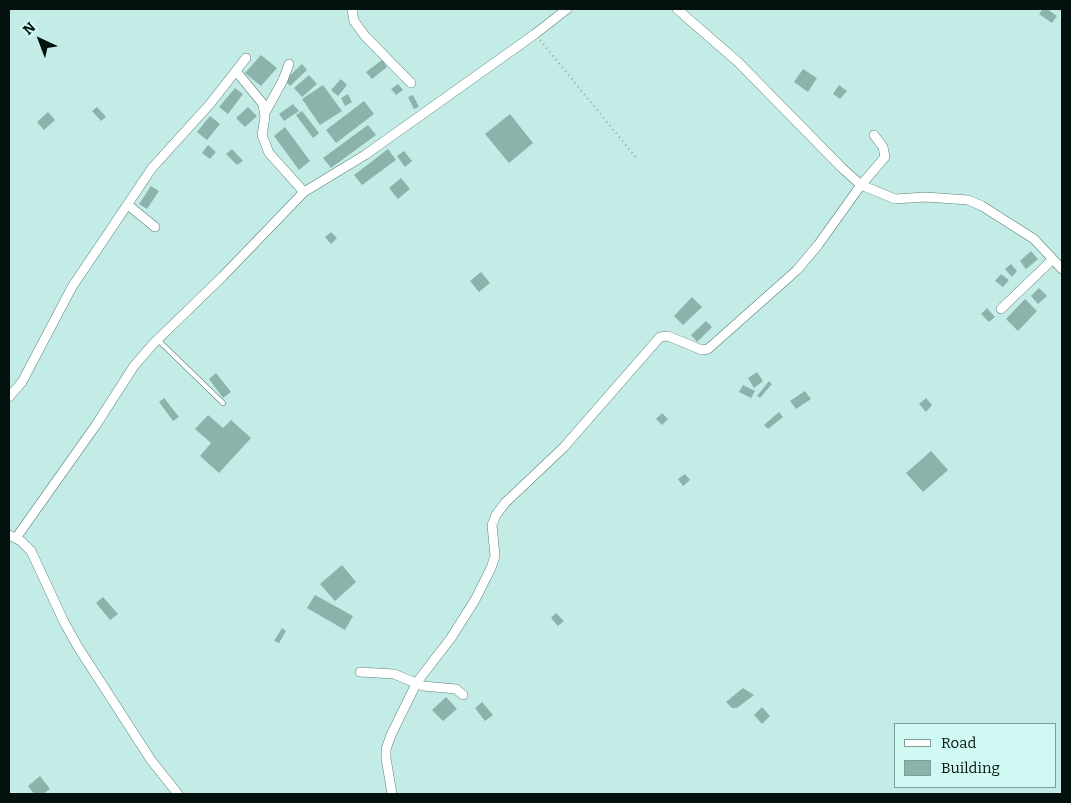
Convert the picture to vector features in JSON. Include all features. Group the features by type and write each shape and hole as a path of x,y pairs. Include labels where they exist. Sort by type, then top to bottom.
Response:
{"street":[{"path":"352,9 354,21 365,36 411,82"},
{"path":"178,794 151,760 78,647 64,622 31,551 12,536 96,425 134,366 304,192 365,156 567,9"},
{"path":"677,9 738,62 861,185 895,199 925,197 968,200 982,206 1034,239 1062,269"},
{"path":"9,397 28,372 72,287 152,168 210,104 246,58"},
{"path":"289,64 283,80 266,111 262,135 269,154 304,192"},
{"path":"236,71 264,104 266,111"},
{"path":"392,794 386,758 386,749 391,735 416,682 451,638 475,600 495,556 492,525 496,515 505,503 564,447 660,337 668,336 691,347 705,350 758,306 797,270 884,157 883,147 874,135"},
{"path":"128,205 155,227"},
{"path":"1001,309 1052,260"},
{"path":"360,672 394,674 423,686 456,688 463,695"}],"lane":[{"path":"158,340 223,403"}],"path":[{"path":"535,34 638,160"}],"building":[{"path":"1043,9 1047,9 1057,16 1052,23 1039,14"},
{"path":"261,55 277,68 261,86 245,73"},
{"path":"382,60 387,67 372,79 366,72"},
{"path":"302,64 307,70 290,86 285,80"},
{"path":"803,69 817,78 808,92 794,82"},
{"path":"309,75 317,84 302,97 294,88"},
{"path":"341,79 347,85 338,96 331,90"},
{"path":"398,84 403,90 396,95 391,89"},
{"path":"323,85 342,111 320,125 302,99"},
{"path":"839,85 847,91 840,99 833,94"},
{"path":"235,88 243,94 228,114 219,107"},
{"path":"348,94 352,102 345,106 341,98"},
{"path":"413,95 419,107 414,109 408,97"},
{"path":"364,101 374,114 336,143 326,130"},
{"path":"293,104 299,111 284,121 279,114"},
{"path":"97,107 106,117 101,121 92,111"},
{"path":"248,107 257,116 245,127 236,118"},
{"path":"302,111 319,133 313,138 296,115"},
{"path":"48,112 55,120 44,130 37,122"},
{"path":"510,114 533,143 509,163 485,134"},
{"path":"210,116 220,124 207,140 197,132"},
{"path":"368,125 376,135 331,168 323,158"},
{"path":"285,127 310,161 299,170 274,136"},
{"path":"208,145 216,152 210,159 202,153"},
{"path":"232,149 243,161 237,165 226,154"},
{"path":"388,149 396,160 362,185 354,175"},
{"path":"404,151 412,161 405,167 397,156"},
{"path":"401,178 410,189 398,199 389,188"},
{"path":"151,186 159,191 147,209 139,204"},
{"path":"331,232 337,238 331,244 325,237"},
{"path":"1031,251 1038,259 1026,269 1020,261"},
{"path":"1011,264 1017,271 1012,277 1005,269"},
{"path":"481,272 490,283 479,292 470,281"},
{"path":"1001,274 1009,280 1003,287 995,281"},
{"path":"1039,288 1047,296 1038,304 1031,296"},
{"path":"692,297 702,307 683,325 674,316"},
{"path":"1025,299 1037,311 1018,331 1006,319"},
{"path":"987,308 995,317 989,322 981,314"},
{"path":"706,321 712,327 697,342 691,335"},
{"path":"757,372 763,381 754,388 748,378"},
{"path":"216,373 231,392 223,398 209,379"},
{"path":"769,381 772,384 760,398 757,396"},
{"path":"743,385 755,391 751,398 739,392"},
{"path":"805,391 811,399 796,409 790,401"},
{"path":"164,398 179,417 173,421 159,402"},
{"path":"926,398 932,405 926,412 919,404"},
{"path":"779,412 783,417 768,429 764,425"},
{"path":"662,413 668,419 662,425 656,419"},
{"path":"208,415 223,428 231,420 251,438 219,473 200,456 211,443 195,429"},
{"path":"931,451 948,470 923,492 906,473"},
{"path":"685,474 690,480 683,486 678,479"},
{"path":"342,565 356,582 335,601 320,584"},
{"path":"315,595 353,616 345,630 307,608"},
{"path":"103,597 118,614 110,620 96,603"},
{"path":"556,613 564,621 558,626 551,618"},
{"path":"282,628 286,631 279,643 274,641"},
{"path":"743,688 754,695 737,708 732,708 726,702"},
{"path":"446,697 457,709 443,721 432,710"},
{"path":"482,702 493,715 485,721 475,708"},
{"path":"762,707 770,716 762,724 754,715"},
{"path":"40,776 50,789 43,794 34,794 28,786"}]}
